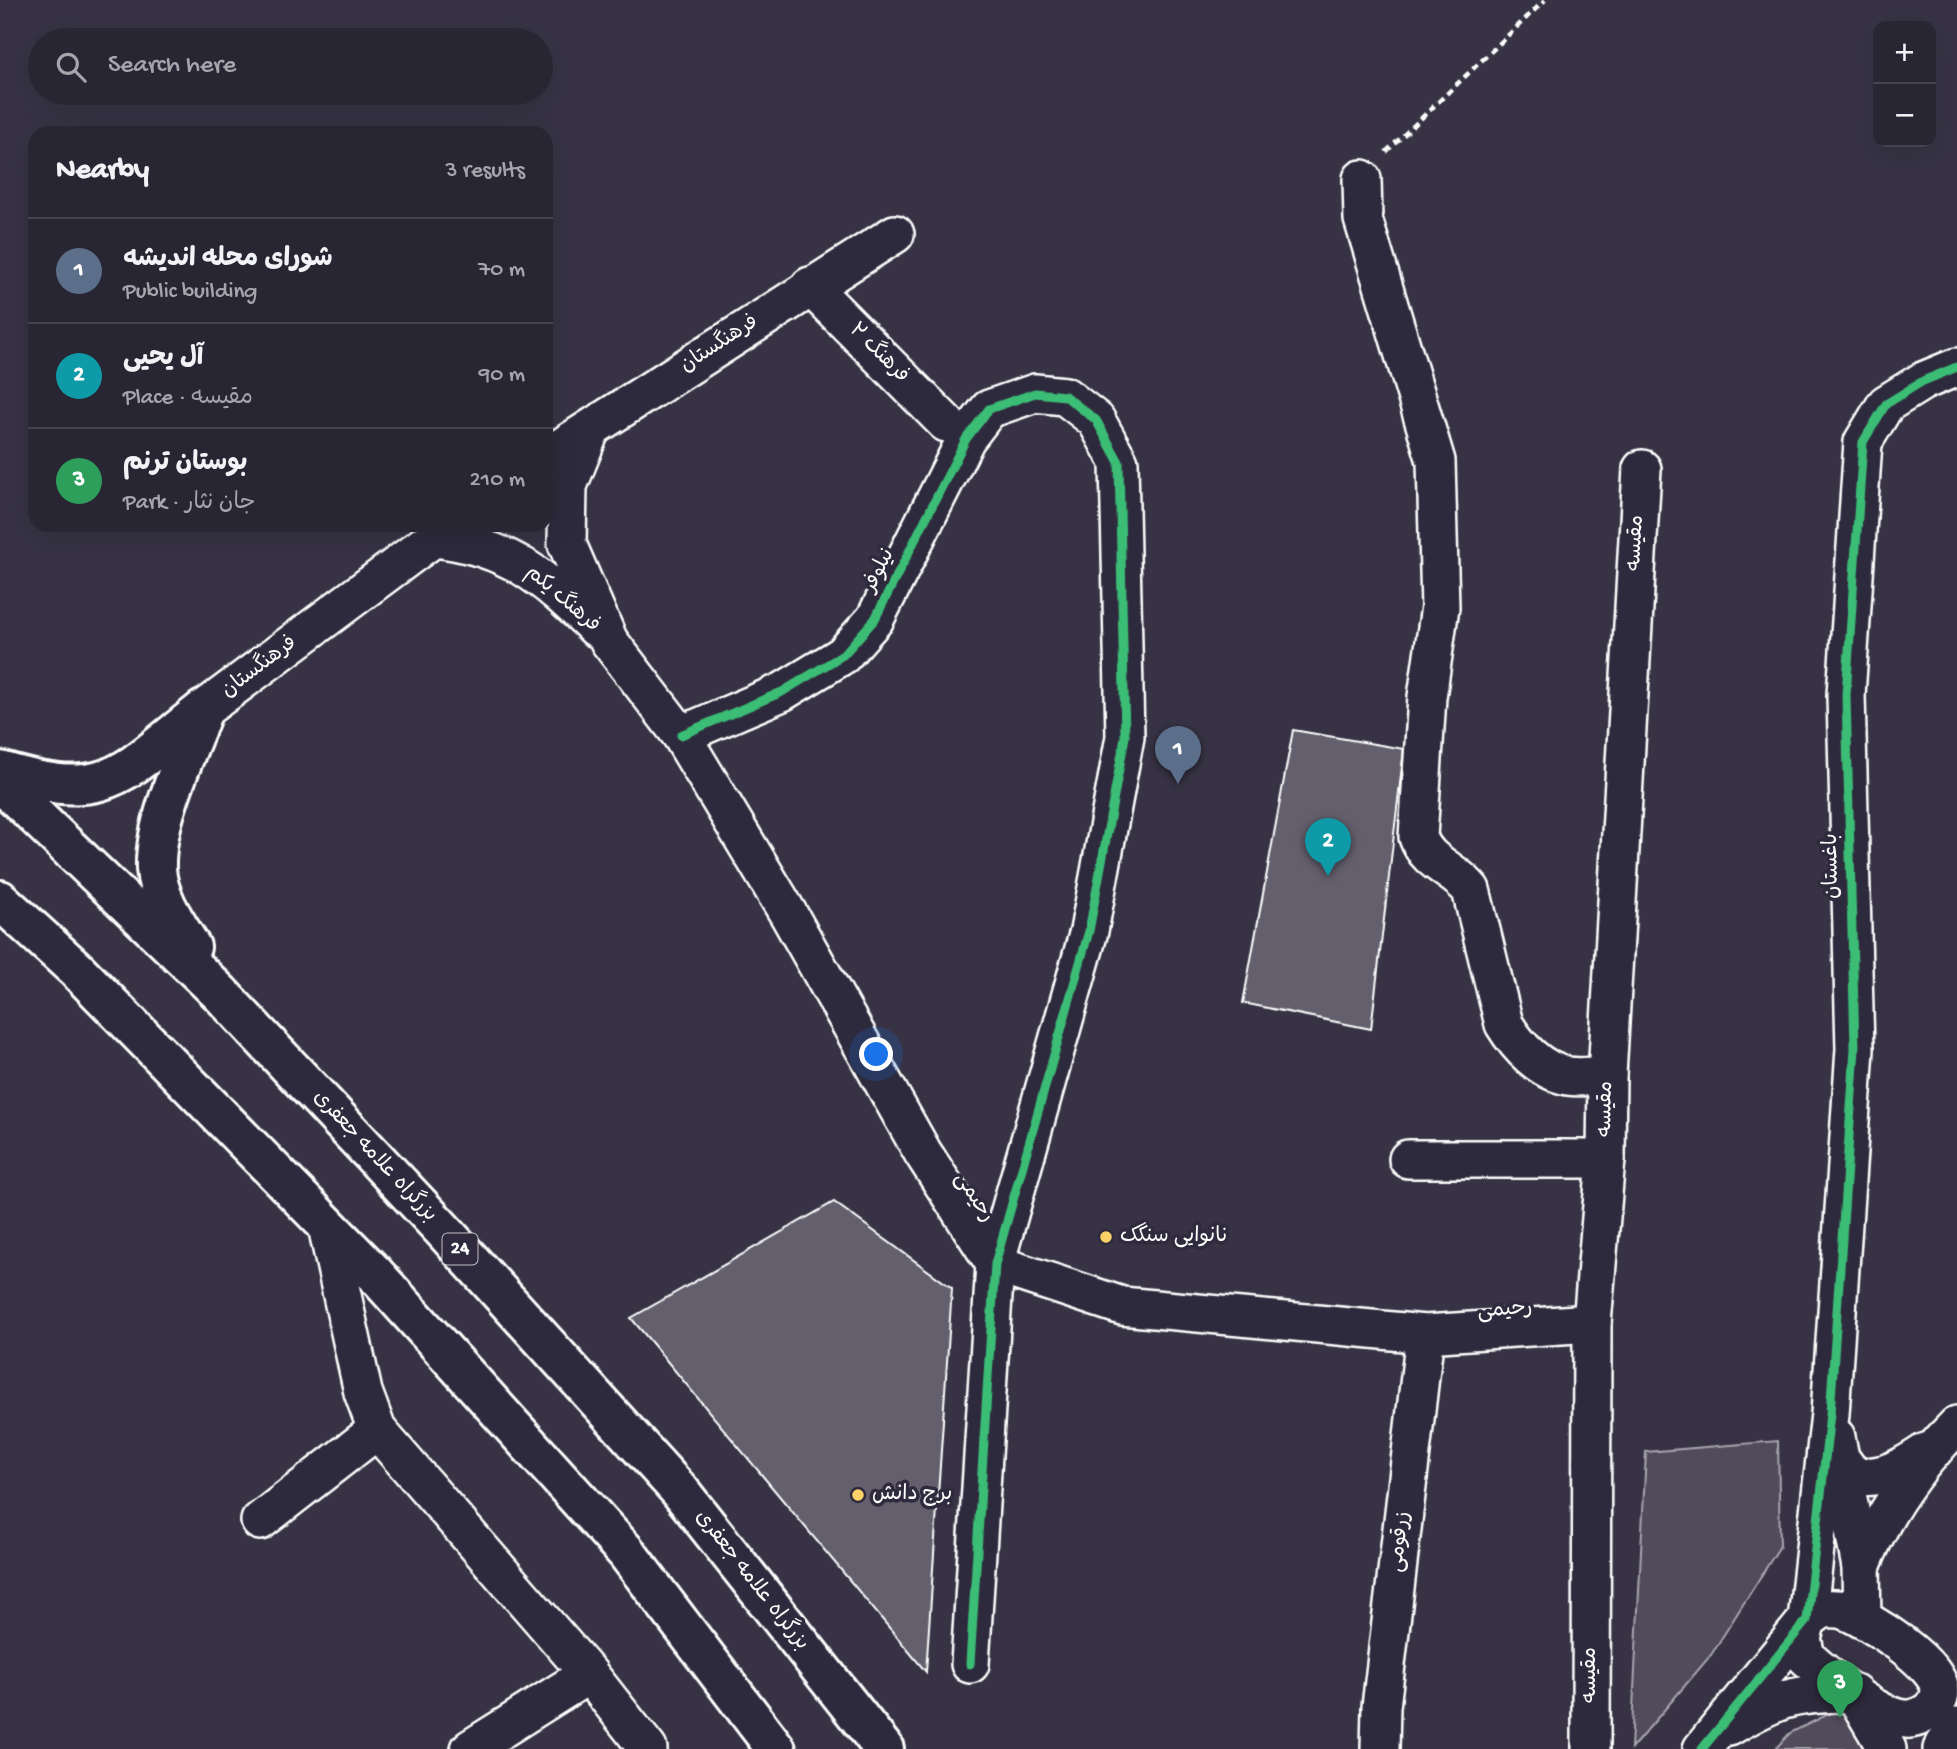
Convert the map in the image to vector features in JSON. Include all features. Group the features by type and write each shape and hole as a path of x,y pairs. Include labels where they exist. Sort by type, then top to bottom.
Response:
{"highway":[{"path":"0,771 43,784 84,786 116,778 203,710"},
{"path":"203,710 165,811 156,869 166,908 220,993"},
{"name":"بزرگراه علامه جعفری","path":"0,782 220,993 451,1239 680,1491 884,1749"},
{"path":"0,900 77,970 374,1273 626,1552 776,1749"}],"street":[{"path":"1362,179 1363,219 1436,461 1440,607 1427,697 1418,837 1422,848 1441,867 1464,880 1471,890 1504,1024 1515,1042 1528,1056 1567,1076 1607,1076"},
{"name":"فرهنگستان","path":"553,453 895,234"},
{"name":"فرهنگ ۲","path":"810,286 946,423"},
{"name":"باغستان","path":"1854,1693 1806,1657 1802,1638 1807,1620 1830,1413 1855,1049 1846,695 1863,442 1886,404 1923,381 1957,367"},
{"name":"نیلوفر","path":"681,735 782,692 843,655 875,619 966,439 989,408 1035,393 1065,396 1096,421 1119,462 1125,737 1089,931 995,1265"},
{"name":"فرهنگ یکم","path":"591,429 568,486 567,544 609,641"},
{"name":"مقیسه","path":"1591,1749 1592,1322 1606,1159 1607,1076 1642,469"},
{"name":"فرهنگستان","path":"203,710 442,532"},
{"name":"فرهنگ یکم","path":"446,532 526,566 565,598 609,641 681,735"},
{"name":"رحیمی","path":"681,735 789,915 923,1153 995,1265 1122,1306 1425,1334 1592,1322"},
{"path":"1408,1159 1606,1159"},
{"path":"327,1226 363,1392 377,1430 589,1674 648,1749"},
{"path":"970,1664 995,1265"},
{"name":"زرقومی","path":"1380,1749 1381,1707 1425,1334"},
{"path":"1830,1413 1843,1462 1861,1567 1862,1619"},
{"path":"260,1521 377,1430"},
{"path":"1843,1462 1853,1476 1870,1478 1900,1470 1948,1434"},
{"path":"1861,1567 1877,1528 1948,1434"},
{"path":"1822,1609 1841,1609 1862,1619 1916,1656 1935,1674 1940,1691 1934,1707 1939,1714 1906,1720 1882,1711 1854,1693 1805,1693 1765,1706 1707,1743 1807,1620 1822,1609"},
{"path":"1916,1656 1957,1662"},
{"path":"470,1749 589,1674"},
{"path":"1854,1693 1887,1749"},
{"path":"1941,1749 1957,1726"}],"path":[{"path":"1362,179 1394,142 1545,0"}],"shaded area":[{"path":"1778,1441 1780,1546 1711,1655 1631,1749 1646,1452"},
{"path":"1851,1703 1875,1749 1775,1749 1790,1733"}],"building":[{"path":"1293,730 1404,749 1371,1029 1243,1003"},
{"name":"برج دانش","path":"834,1202 952,1288 926,1672 631,1318"}],"cycle path":[{"path":"1702,1749 1807,1620 1830,1414 1855,1049 1846,695 1863,442 1886,404 1923,381 1957,367"},
{"path":"681,735 782,692 843,655 875,619 966,439 989,409 1035,393 1065,396 1096,420 1119,462 1125,737 1089,931 995,1264 970,1664"}],"place":[{"name":"شورای محله اندیشه","path":"1178,784"},
{"name":"آل یحیی","path":"1328,876"},
{"name":"نانوایی سنگک","path":"1106,1237"},
{"name":"برج دانش","path":"858,1495"},
{"name":"بوستان ترنم","path":"1840,1718"}]}
